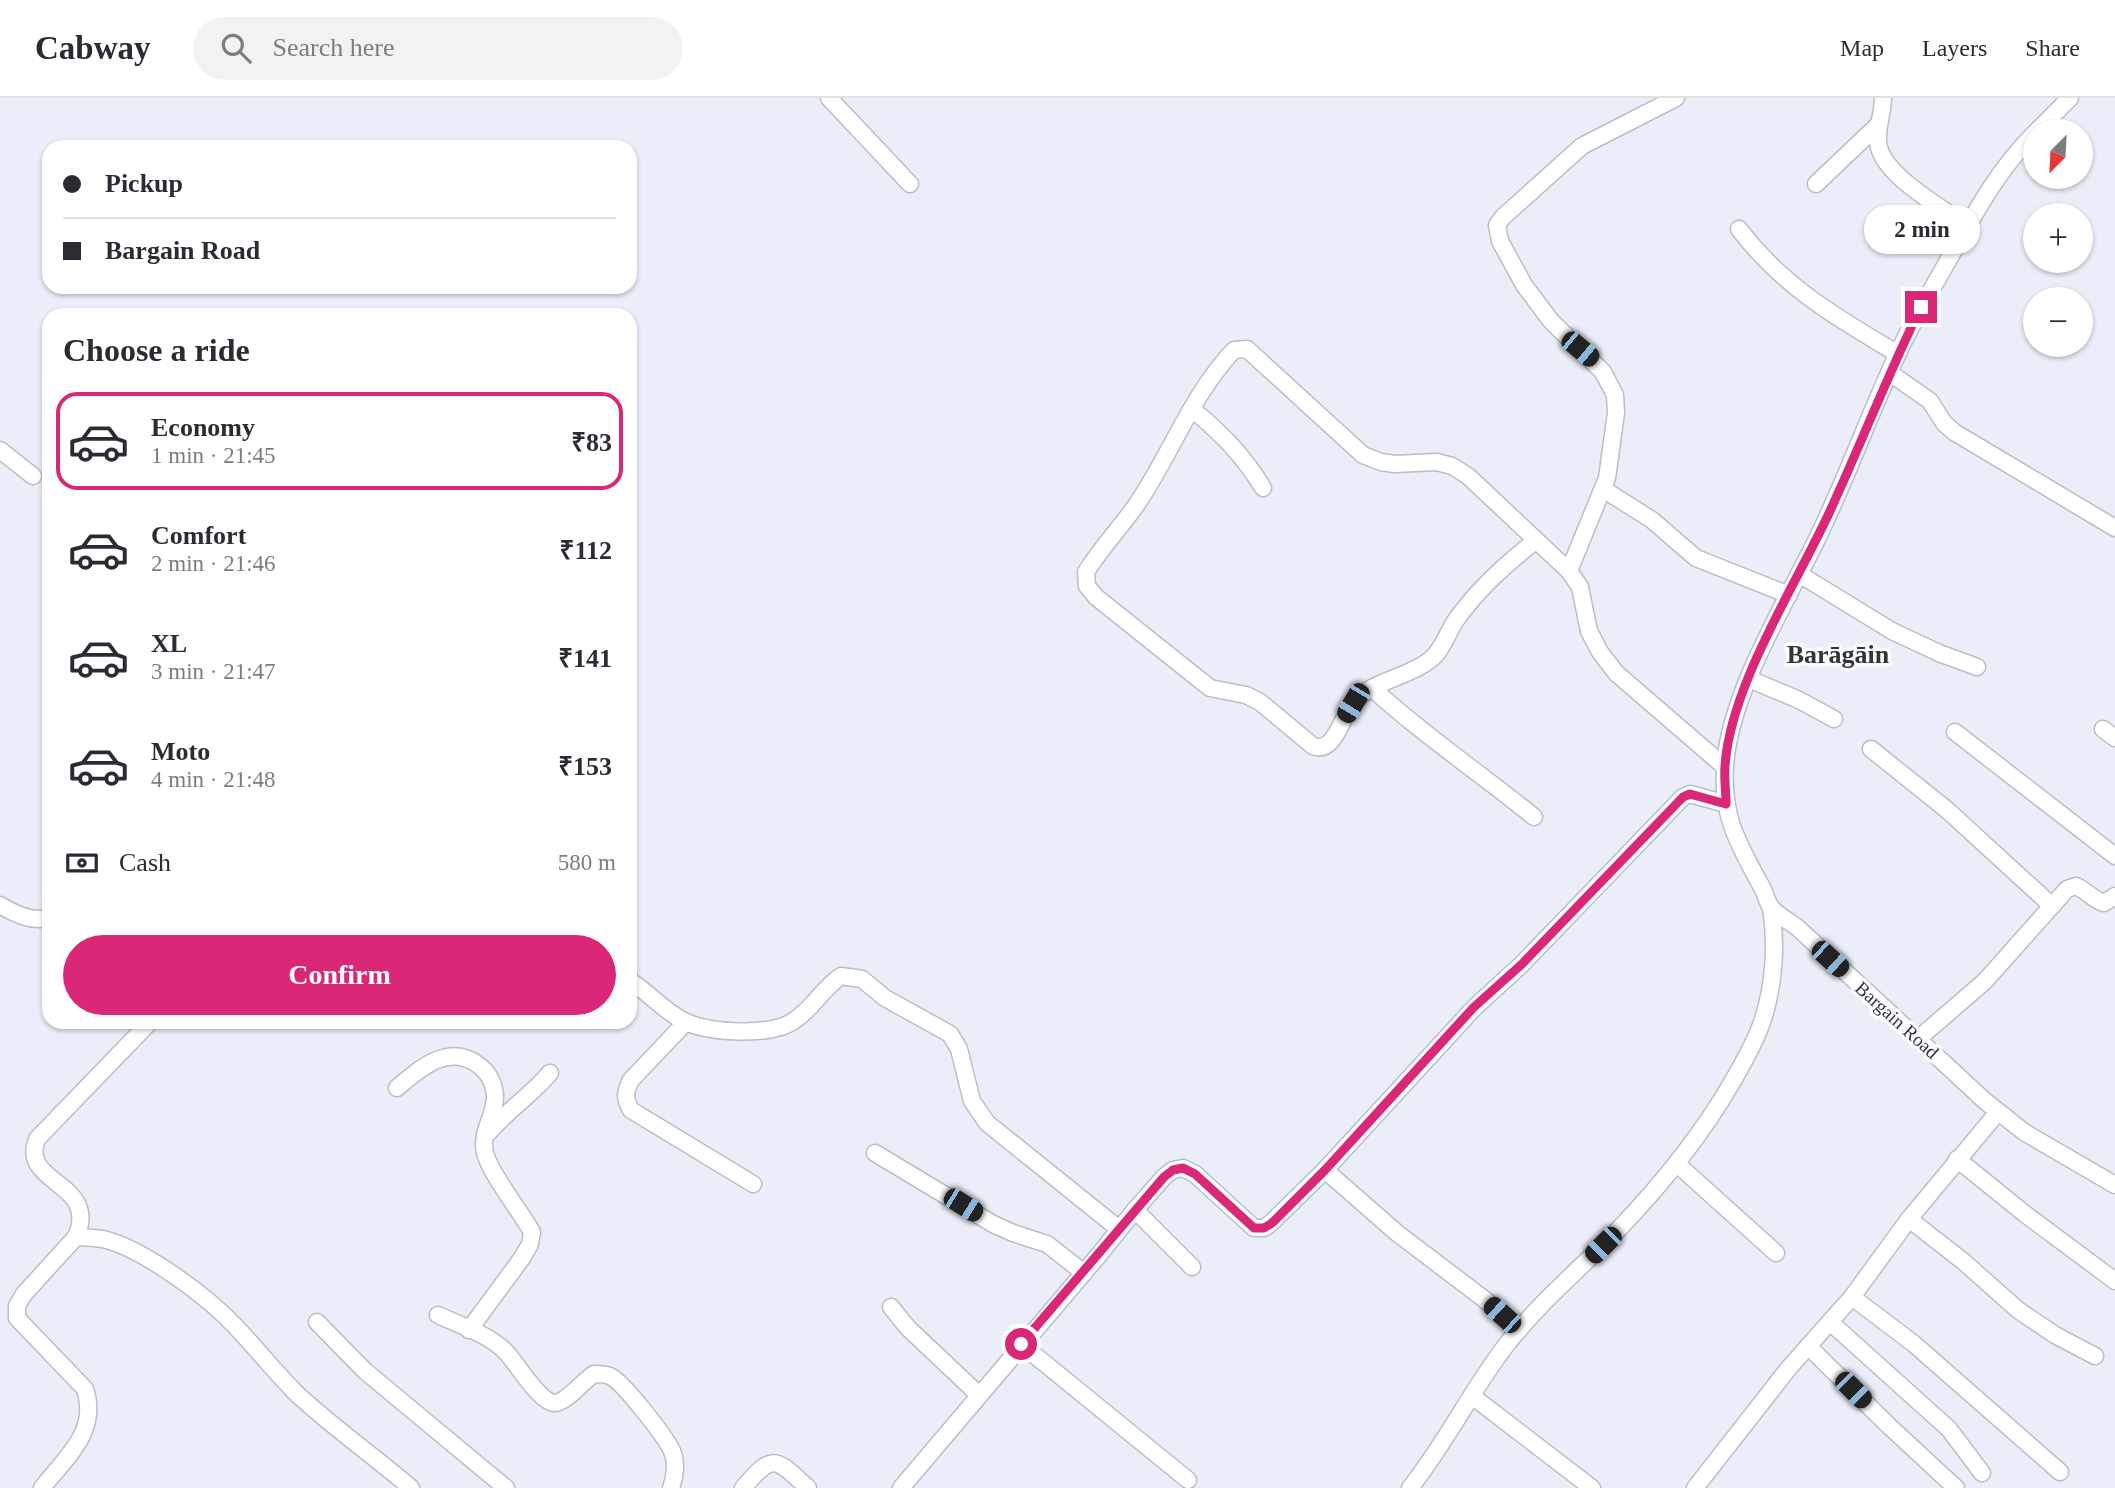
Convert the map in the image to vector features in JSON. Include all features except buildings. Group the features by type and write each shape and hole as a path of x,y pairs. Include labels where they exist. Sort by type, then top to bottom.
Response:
{"street":[{"path":"829,98 910,184"},
{"path":"1569,571 1603,489 1611,459 1616,413 1615,395 1610,383 1592,359 1550,321 1524,285 1500,241 1497,225 1503,216 1582,146 1676,98"},
{"path":"1898,98 1883,102 1879,124 1877,145 1887,165 1903,180 1967,226"},
{"name":"Bargain Road","path":"2049,119 2070,98"},
{"path":"1815,184 1879,124"},
{"name":"Bargain Road","path":"2023,148 2001,174 1967,226 1898,354 1849,470 1749,679 1731,729 1725,767 1726,804 1739,846 1771,908 1799,929 1998,1112 2024,1132 2115,1185"},
{"path":"1739,229 1771,267 1798,290 1843,322 1898,354"},
{"path":"1535,541 1501,568 1482,589 1430,660 1372,688 1353,703 1332,742 1326,748 1320,749 1260,702 1246,695 1210,688 1096,597 1087,586 1086,572 1137,504 1192,409 1225,360 1234,350 1247,349 1363,454 1381,462 1437,462 1452,466 1468,476 1569,571 1580,587 1590,631 1600,652 1616,673 1725,767"},
{"path":"1889,373 1930,401 1944,423 1954,432 2115,528"},
{"path":"1192,409 1232,444 1248,463 1263,488"},
{"path":"0,450 33,476"},
{"path":"1603,489 1653,520 1696,558 1789,595"},
{"path":"1800,574 1892,631 1977,667"},
{"path":"1749,679 1799,700 1834,719"},
{"path":"1372,688 1446,752 1474,769 1534,817"},
{"path":"1955,732 2115,856"},
{"path":"1871,749 1946,809 2052,906"},
{"path":"901,1488 1135,1210 1173,1170 1183,1168 1195,1174 1245,1222 1254,1228 1264,1228 1325,1170 1474,1007 1522,964 1683,797 1690,794 1726,804"},
{"path":"1918,1040 1986,981 2067,889 2076,886 2096,901 2104,903 2115,896"},
{"path":"0,905 22,916 42,919"},
{"path":"1409,1488 1428,1465 1489,1369 1519,1330 1619,1228 1677,1164 1725,1094 1763,1022 1776,935 1771,908"},
{"path":"637,985 659,1005 686,1022 714,1029 743,1031 771,1030 793,1022 812,1006 825,987 841,976 862,979 886,998 950,1034 959,1049 972,1101 987,1123 1119,1229"},
{"path":"686,1022 631,1080 625,1100 631,1110 753,1184"},
{"path":"42,1488 82,1438 89,1421 89,1404 85,1389 17,1318 17,1306 24,1294 76,1237 81,1225 82,1212 76,1201 36,1162 33,1150 37,1139 143,1029"},
{"path":"397,1088 419,1069 438,1058 458,1055 473,1060 490,1075 495,1093 494,1110 484,1137 485,1153 532,1233 530,1244 522,1258 470,1330"},
{"path":"484,1137 502,1116 530,1095 550,1073"},
{"path":"1703,1485 1788,1369 1852,1297 1909,1219 1998,1112"},
{"path":"875,1153 993,1224 1047,1244 1084,1273"},
{"path":"1957,1159 2115,1281"},
{"path":"1677,1164 1776,1253"},
{"path":"1325,1170 1397,1233 1484,1299 1519,1330"},
{"path":"1135,1210 1192,1267"},
{"path":"1909,1219 1964,1262 2018,1310 2055,1335 2095,1356"},
{"path":"76,1237 103,1239 127,1248 160,1267 204,1299 233,1324 303,1399 411,1488"},
{"path":"1852,1297 1914,1343 2060,1472"},
{"path":"891,1307 923,1343 979,1395"},
{"path":"438,1315 470,1330 506,1352 542,1397 554,1403 562,1401 594,1374 608,1374 617,1380 672,1451 675,1465 671,1488"},
{"path":"317,1322 365,1371 506,1488"},
{"path":"1830,1322 1949,1429 1982,1474"},
{"path":"1021,1344 1188,1480"},
{"path":"1808,1346 1956,1488"},
{"path":"1472,1396 1592,1488"},
{"path":"743,1488 768,1462 778,1463 808,1488"}],"district":[{"name":"Barāgāin","path":"1838,654"}],"route":[{"path":"1021,1344 1135,1210 1173,1170 1183,1168 1195,1174 1254,1228 1264,1228 1272,1223 1376,1116 1474,1007 1522,964 1683,797 1690,794 1726,804 1725,767 1731,729 1741,700 1770,632 1849,470 1921,307"}]}
